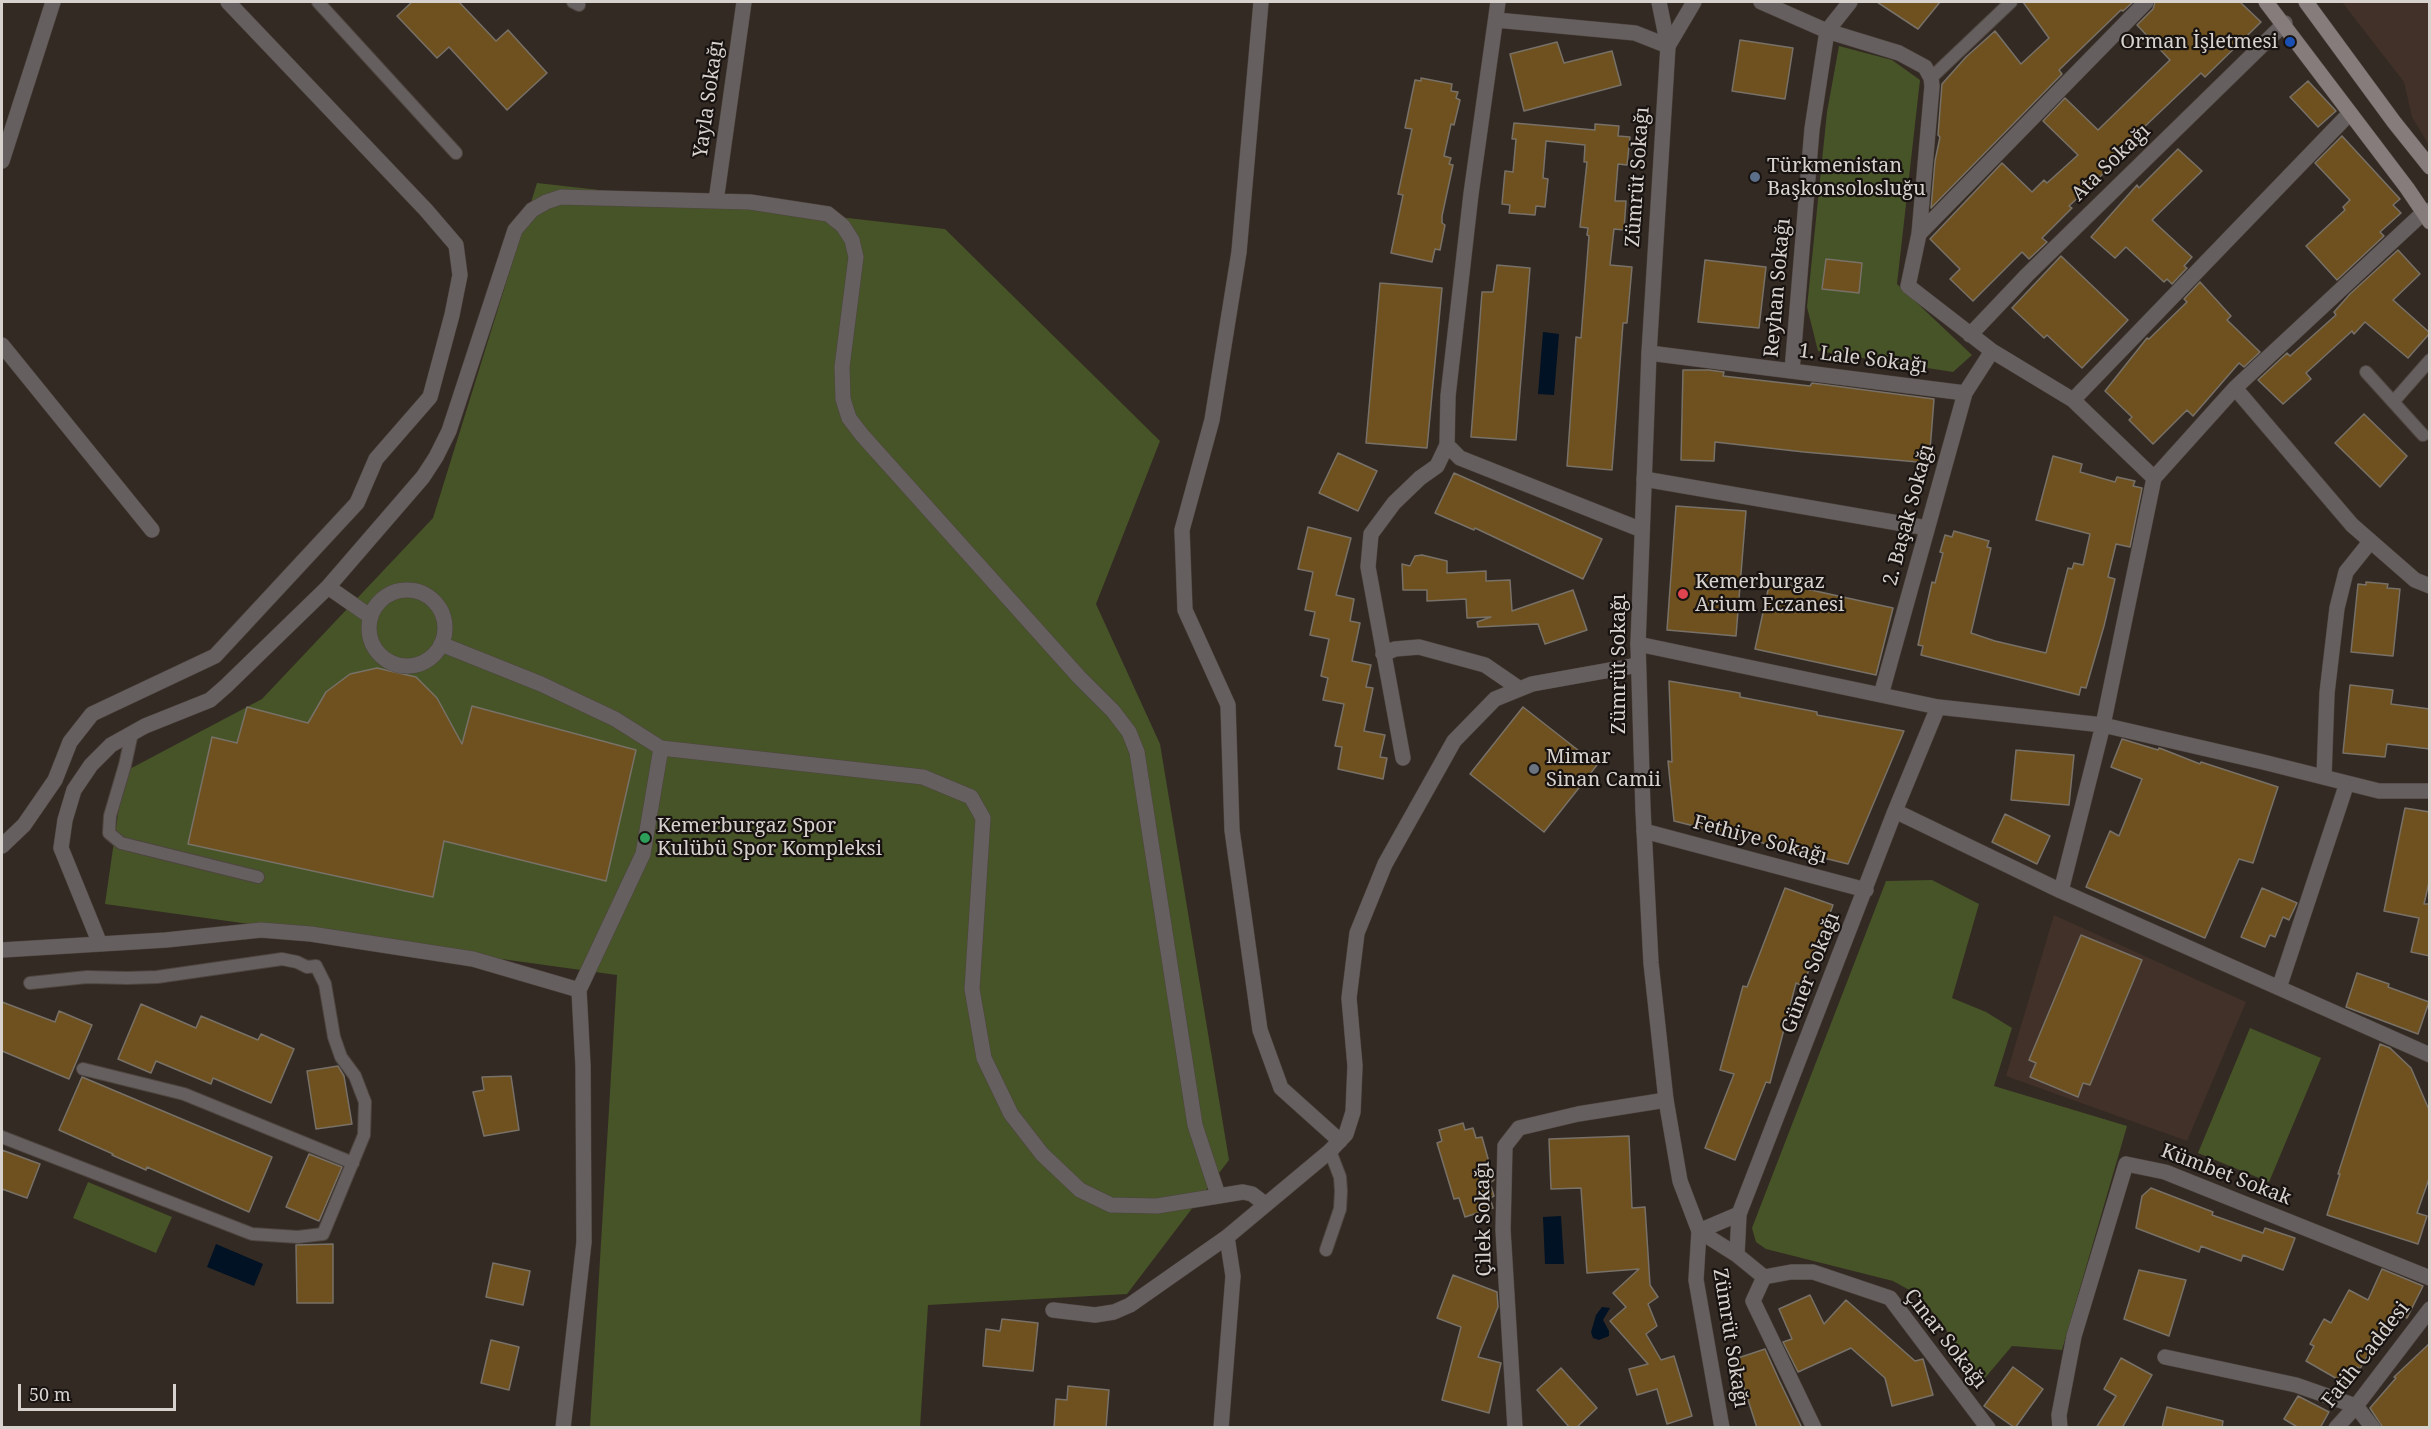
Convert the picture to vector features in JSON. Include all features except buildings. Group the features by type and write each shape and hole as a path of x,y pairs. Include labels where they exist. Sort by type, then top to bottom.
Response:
{"main road":[{"path":"2266,2 2285,23 2427,215"},
{"path":"2306,2 2394,122 2430,166"}],"street":[{"path":"2,161 53,2"},
{"path":"2,846 24,825 55,780 70,742 92,714 216,656 357,503 376,459 430,397 452,315 460,275 456,245 426,210 228,2"},
{"name":"Yayla Sokağı","path":"716,201 744,2"},
{"path":"1261,2 1239,252 1212,420 1182,530 1185,610 1228,705 1232,830 1260,1030 1281,1088 1335,1146"},
{"path":"1403,758 1368,567 1371,534 1394,503 1420,478 1437,466 1447,445 1448,396 1471,194 1498,2"},
{"name":"Zümrüt Sokağı","path":"1659,2 1668,46 1649,353 1638,644 1644,831 1651,963 1666,1100 1680,1181 1699,1231 1696,1280 1722,1428"},
{"path":"1496,20 1635,33 1668,46 1694,2"},
{"path":"1761,2 1827,32 1899,54 1925,67 1931,78 1919,234 1908,286 1992,351 2073,400 2154,478"},
{"name":"Reyhan Sokağı","path":"1792,371 1812,129 1827,32 1850,2"},
{"path":"1919,234 2146,2"},
{"name":"Ata Sokağı","path":"1970,335 2027,275 2285,23"},
{"path":"2073,400 2350,113"},
{"path":"100,944 61,848 63,829 75,790 91,765 111,744 210,700 328,587 423,477 436,457 448,431 515,230 532,210 561,197 750,202 828,214 843,226 852,240 856,257 842,367 843,399 849,418 1079,677 1113,711 1129,732 1137,752 1195,1125 1218,1195"},
{"path":"2061,891 2103,725 2154,478 2235,388 2427,215"},
{"path":"2,345 152,530"},
{"name":"2. Başak Sokağı","path":"1881,695 1965,393 1992,351"},
{"name":"1. Lale Sokağı","path":"1649,353 1965,393"},
{"path":"2235,388 2352,525 2415,580 2430,586"},
{"path":"1447,445 1460,458 1642,530"},
{"path":"1644,479 1928,528"},
{"path":"2324,777 2327,693 2337,608 2346,572 2370,542"},
{"path":"328,587 371,617"},
{"path":"408,590 420,592 431,599 442,614 445,632 434,654 424,662 399,665 378,652 372,642 369,630 371,617 376,606 390,594 408,590"},
{"path":"441,644 615,719 661,748 922,777 971,797 983,818 972,989 984,1058 1011,1114 1042,1154 1080,1190 1111,1205 1157,1206 1243,1192 1252,1194 1266,1204"},
{"path":"1638,644 1938,707 2103,725 2379,791 2430,791"},
{"path":"1383,654 1395,649 1419,648 1485,665 1520,689"},
{"path":"1053,1310 1095,1315 1122,1309 1227,1237 1335,1146 1346,1134 1353,1112 1355,1066 1349,998 1357,933 1385,864 1454,741 1496,699 1532,684 1638,665"},
{"name":"Güner Sokağı","path":"1737,1255 1739,1214 1895,811 1938,707"},
{"path":"563,1428 584,1242 583,1066 579,990 643,854 661,748"},
{"path":"2279,988 2347,783"},
{"path":"1895,811 2061,891 2279,988 2429,1049"},
{"name":"Fethiye Sokağı","path":"1644,831 1866,890"},
{"path":"2,950 166,940 261,930 311,934 473,959 579,990"},
{"name":"Çilek Sokağı","path":"1515,1428 1503,1230 1505,1146 1519,1128 1578,1114 1666,1100"},
{"name":"Kümbet Sokak","path":"2060,1428 2059,1415 2074,1336 2126,1164 2165,1172 2430,1278"},
{"path":"1699,1231 1739,1214"},
{"path":"1699,1231 1737,1255 1764,1277 1753,1301 1814,1428"},
{"path":"1221,1428 1233,1276 1227,1237"},
{"name":"Çınar Sokağı","path":"1764,1277 1791,1272 1814,1272 1890,1298 1979,1425"},
{"name":"Fatih Caddesi","path":"2336,1428 2356,1406 2429,1312"},
{"path":"2165,1357 2296,1385 2356,1406 2373,1428"}],"lane":[{"path":"318,2 456,153"},
{"path":"1931,78 2011,2"},
{"path":"2394,401 2430,360"},
{"path":"2366,372 2423,435"},
{"path":"132,733 110,816 109,833 121,843 258,877"},
{"path":"2,1137 252,1234 298,1237 323,1234 364,1135 365,1102 356,1076 341,1057 334,1037 325,984 316,966 307,967 282,959 157,976 87,977 30,983"},
{"path":"83,1068 184,1094 353,1163"},
{"path":"1326,1250 1340,1209 1340,1177 1335,1146"}],"shaded area":[{"path":"2342,2 2429,2 2429,145 2412,117 2404,82"},
{"path":"2054,915 2246,1002 2187,1141 2006,1076"}],"green space":[{"path":"1839,46 1892,60 1920,80 1897,284 1972,355 1953,372 1818,351 1807,307 1827,112"},
{"name":"Kemerburgaz Spor Kulübü Spor Kompleksi","path":"537,183 945,229 1160,441 1096,604 1160,744 1229,1160 1127,1294 928,1305 920,1427 590,1427 617,975 105,904 124,772 262,699 433,518"},
{"path":"1932,880 1979,904 1952,998 1986,1012 2012,1028 1994,1086 2127,1126 2062,1350 2012,1346 1979,1385 1941,1321 1913,1292 1893,1281 1766,1249 1756,1242 1752,1228 1886,881"},
{"path":"2250,1028 2321,1058 2269,1182 2198,1153"},
{"path":"88,1182 172,1217 156,1253 73,1218"}],"water":[{"path":"1543,332 1559,334 1554,395 1538,394"},
{"path":"1561,1216 1564,1264 1545,1264 1543,1217"},
{"path":"216,1244 263,1264 254,1286 207,1267"},
{"path":"1602,1307 1610,1308 1603,1320 1609,1336 1599,1340 1593,1338 1591,1332 1596,1315"}],"place":[{"name":"Orman İşletmesi","path":"2290,42"},
{"name":"Türkmenistan Başkonsolosluğu","path":"1755,177"},
{"name":"Kemerburgaz Arium Eczanesi","path":"1683,594"},
{"name":"Mimar Sinan Camii","path":"1534,769"},
{"name":"Kemerburgaz Spor Kulübü Spor Kompleksi","path":"645,838"}]}
